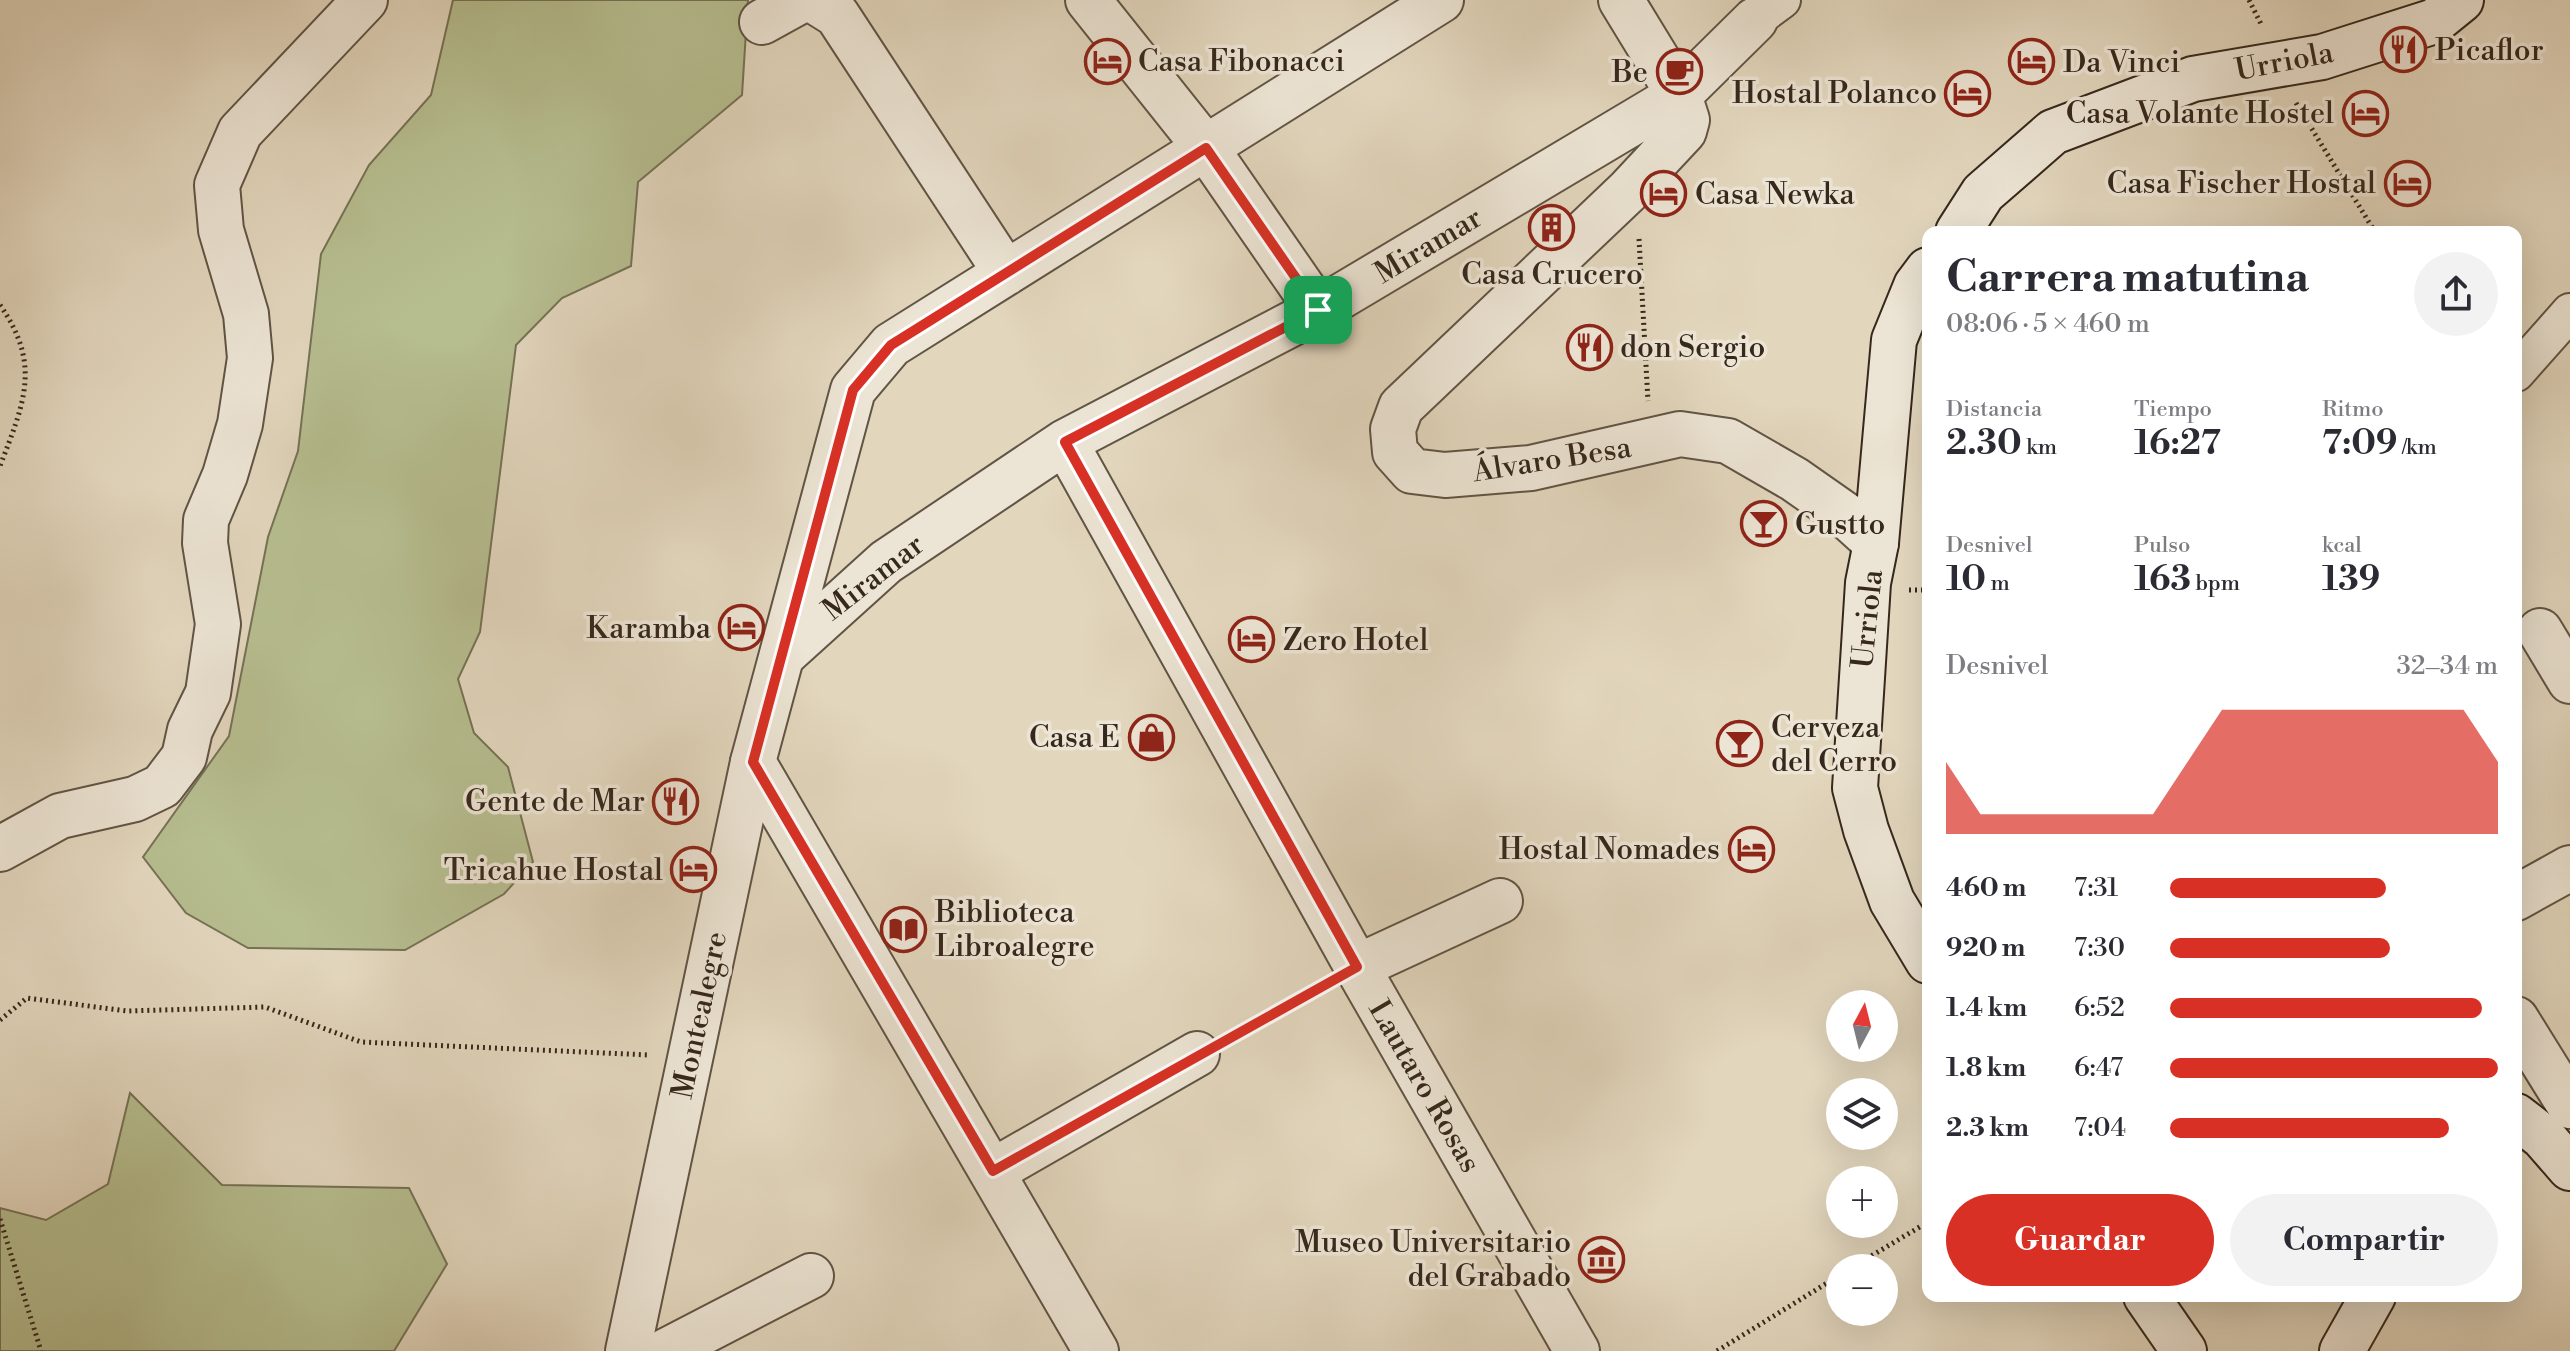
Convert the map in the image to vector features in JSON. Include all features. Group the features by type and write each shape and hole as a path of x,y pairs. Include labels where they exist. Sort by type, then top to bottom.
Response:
{"street":[{"path":"0,849 60,816 135,799 162,786 184,757 190,730 208,693 218,624 205,543 206,520 225,475 240,424 250,358 246,314 221,230 217,185 240,132 365,0"},
{"path":"762,22 802,0"},
{"path":"813,0 837,15 1006,273"},
{"path":"1088,0 1206,148 1318,310"},
{"name":"Montealegre","path":"628,1351 753,762 853,390 891,345 1441,0"},
{"path":"1621,0 1679,95"},
{"name":"Urriola","path":"1962,226 1983,193 2053,132 2193,79 2322,57 2423,25 2435,21 2461,0"},
{"name":"Miramar","path":"782,656 886,562 1065,442 1318,310 1679,95 1769,10"},
{"name":"Álvaro Besa","path":"1679,95 1687,120 1684,131 1628,191 1401,407 1393,429 1395,452 1412,471 1445,475 1531,468 1680,434 1728,441 1794,479 1844,514 1876,543"},
{"name":"Urriola","path":"1922,278 1894,340 1876,543 1868,583 1855,788 1892,901 1922,951"},
{"path":"2522,366 2570,312"},
{"name":"Lautaro Rosas","path":"1065,442 1357,967 1577,1351"},
{"path":"2540,631 2570,681"},
{"path":"753,762 1096,1351"},
{"path":"2522,895 2570,868"},
{"path":"1357,967 1500,901"},
{"path":"2522,1029 2570,1106"},
{"path":"993,1171 1197,1054"},
{"path":"2522,1121 2543,1137 2570,1168"},
{"path":"666,1351 811,1276"},
{"path":"2150,1302 2184,1351"},
{"path":"2342,1351 2370,1302"}],"path":[{"path":"2293,98 2371,226"},
{"path":"1639,231 1649,415"},
{"path":"0,305 17,329 27,366 25,402 0,466"},
{"path":"1197,1054 1357,967"},
{"path":"0,1020 27,998 127,1011 265,1007 361,1042 690,1057"},
{"path":"0,1219 41,1351"},
{"path":"1874,1254 1922,1226"},
{"path":"1717,1351 1826,1284"}],"green space":[{"path":"453,0 748,0 742,95 638,182 631,266 562,298 516,345 480,632 458,679 474,733 508,767 533,862 504,894 405,950 248,948 186,913 143,857 229,736 268,537 298,451 321,254 369,165 431,95"},
{"path":"130,1093 222,1185 409,1188 447,1264 394,1351 0,1351 0,1208 46,1220 108,1184"}],"place":[{"name":"Picaflor","path":"2404,50"},
{"name":"Casa Fibonacci","path":"1107,61"},
{"name":"Da Vinci","path":"2032,62"},
{"name":"Be","path":"1679,72"},
{"name":"Hostal Polanco","path":"1968,93"},
{"name":"Casa Volante Hostel","path":"2365,113"},
{"name":"Casa Fischer Hostal","path":"2407,183"},
{"name":"Casa Newka","path":"1664,194"},
{"name":"Casa Crucero","path":"1552,228"},
{"name":"don Sergio","path":"1589,347"},
{"name":"Gustto","path":"1764,524"},
{"name":"Karamba","path":"742,628"},
{"name":"Zero Hotel","path":"1252,640"},
{"name":"Casa E","path":"1151,737"},
{"name":"Cerveza del Cerro","path":"1740,744"},
{"name":"Gente de Mar","path":"676,801"},
{"name":"Hostal Nomades","path":"1751,849"},
{"name":"Tricahue Hostal","path":"694,870"},
{"name":"Biblioteca Libroalegre","path":"904,929"},
{"name":"Museo Universitario del Grabado","path":"1602,1259"}],"route":[{"path":"1206,148 1318,310 1065,442 1357,967 993,1171 813,866 762,772 753,762 853,390 891,345 1206,148"}]}
